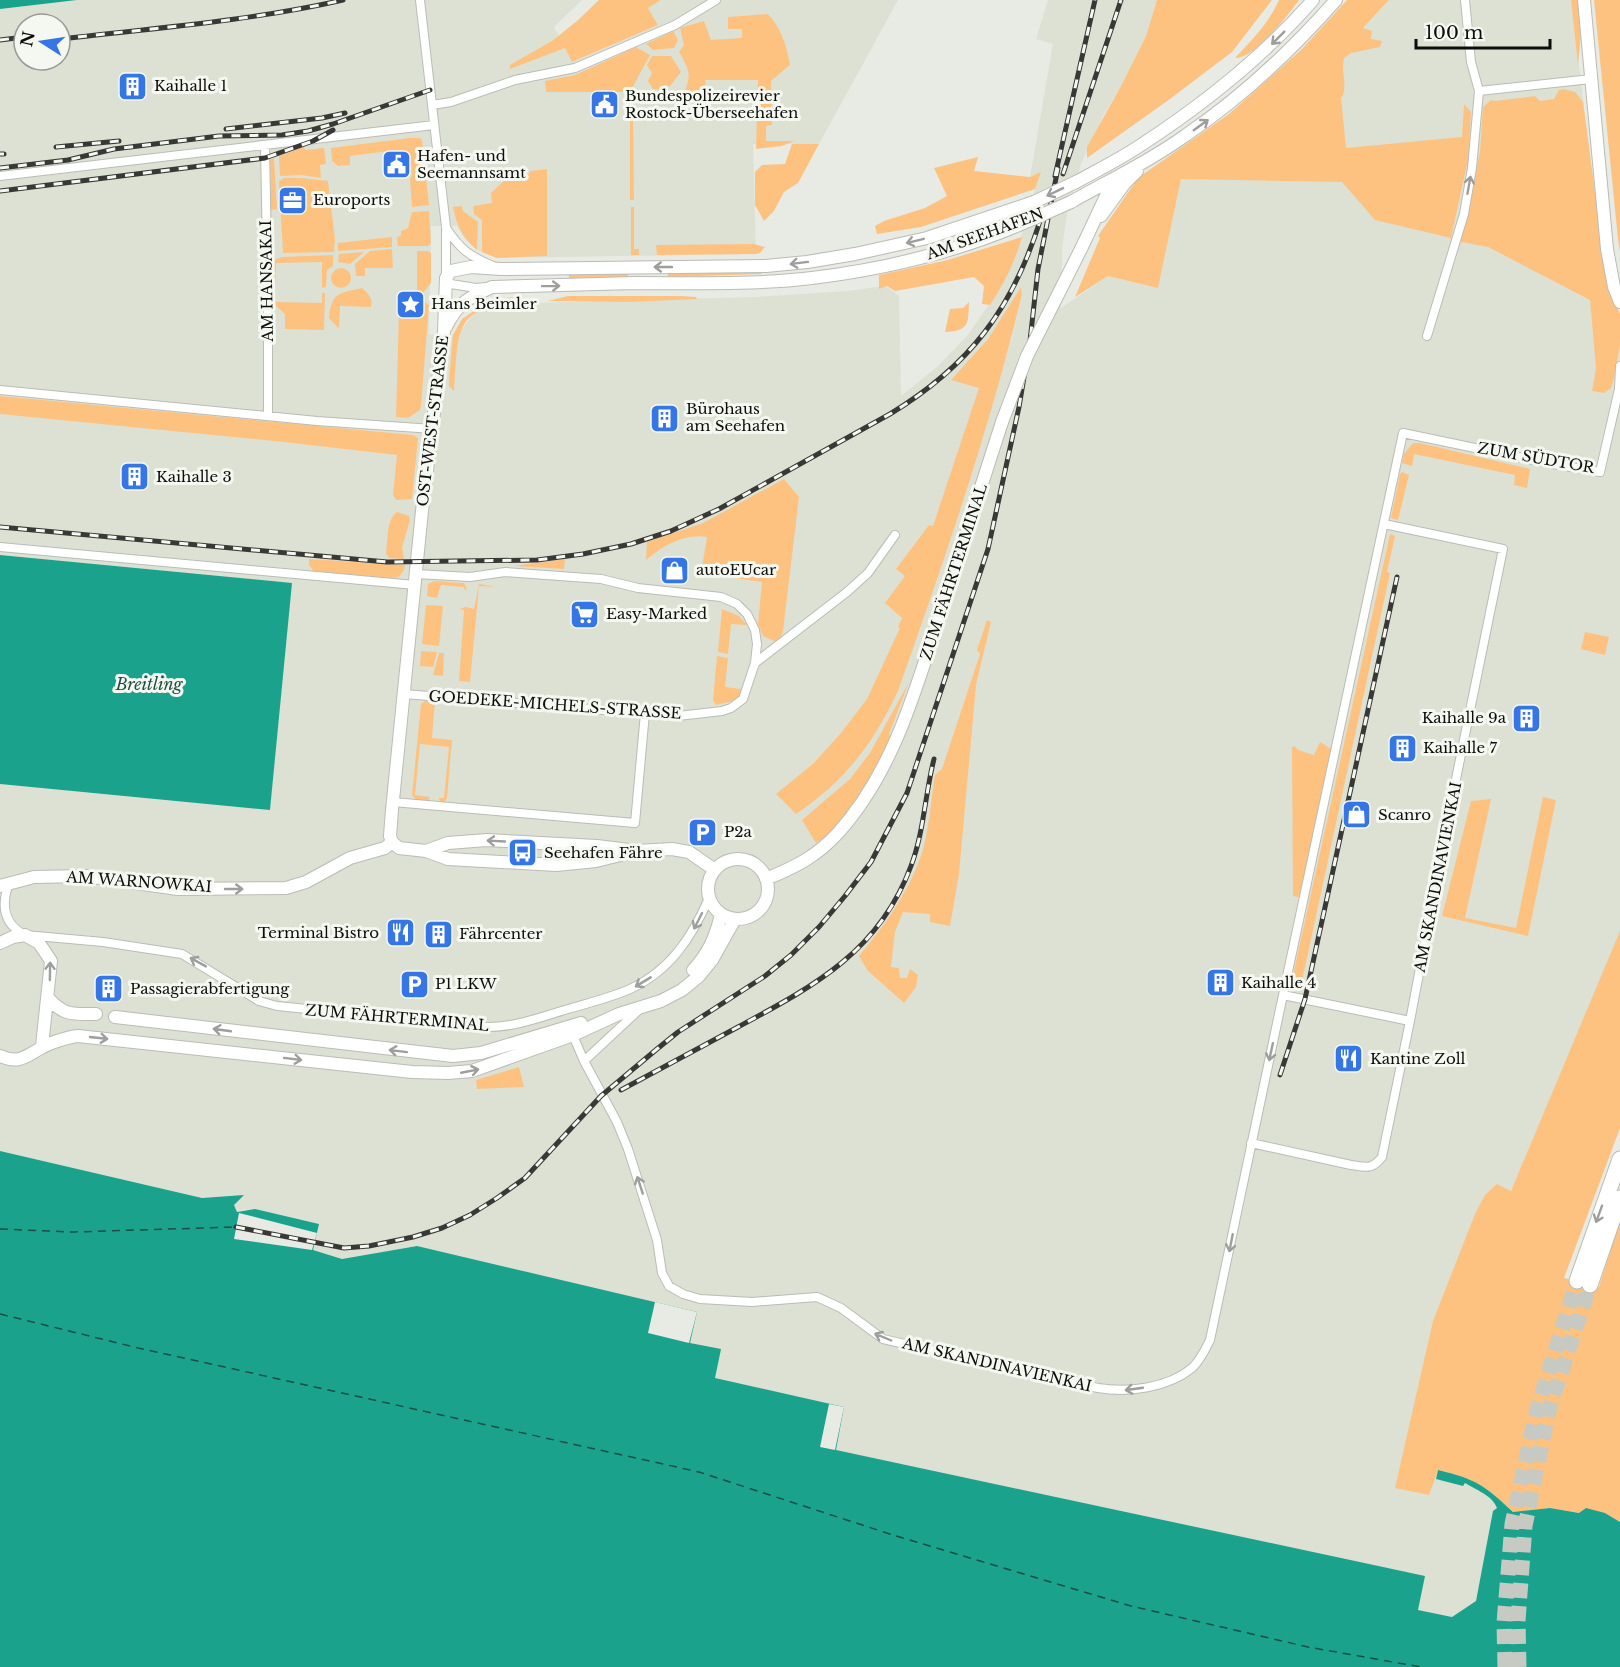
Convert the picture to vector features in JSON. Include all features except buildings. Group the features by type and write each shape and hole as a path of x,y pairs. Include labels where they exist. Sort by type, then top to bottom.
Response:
{"highway":[{"path":"1620,1159 1583,1283 1620,1198"}],"street":[{"name":"OST-WEST-STRASSE","path":"392,842 390,836 393,802 444,331 447,278 446,227 420,0"},
{"path":"432,105 451,102 515,80 575,68 675,26 716,0"},
{"name":"AM SEEHAFEN","path":"1313,0 1255,60 1193,109 1138,147 1076,182 1034,202 950,232 859,253 766,266 459,268 452,271 447,278 451,284 459,286 492,287 767,281 813,278 862,270 948,250 1028,221 1071,202 1152,157 1219,112 1254,83 1336,0"},
{"path":"1427,336 1457,242 1472,168 1479,91 1471,62 1465,0"},
{"path":"1584,0 1607,249 1612,281 1620,302"},
{"path":"1479,91 1591,79"},
{"path":"0,176 434,125"},
{"name":"AM HANSAKAI","path":"265,146 268,416"},
{"name":"ZUM FÄHRTERMINAL","path":"766,879 798,866 825,846 852,814 886,758 915,690 1002,422 1027,356 1093,226 1115,177 1138,147"},
{"name":"ZUM FÄHRTERMINAL","path":"1093,226 1129,178 1152,157"},
{"name":"AM SEEHAFEN","path":"446,227 457,245 469,255 501,269"},
{"name":"AM SEEHAFEN","path":"444,331 454,310 492,287"},
{"name":"ZUM SÜDTOR","path":"1403,433 1600,472 1619,389 1620,366"},
{"path":"0,390 268,416 433,429"},
{"name":"AM SKANDINAVIENKAI","path":"572,1032 628,1149 657,1240 662,1273 669,1286 683,1294 700,1299 752,1302 817,1297 841,1308 883,1339 1111,1390 1142,1388 1181,1375 1193,1367 1203,1354 1215,1324 1251,1143 1403,433"},
{"name":"AM SKANDINAVIENKAI","path":"1384,524 1503,549 1458,768 1410,1021"},
{"path":"755,663 847,592 867,573 895,535"},
{"name":"GOEDEKE-MICHELS-STRASSE","path":"0,547 416,579 470,577 506,572 601,579 638,588 721,597 737,604 747,614 755,630 757,644 755,663 743,699 731,708 722,711 678,716 404,694"},
{"path":"393,802 635,823 645,713"},
{"path":"426,851 448,843 487,840 597,846 636,851"},
{"path":"392,842 399,848 426,851 448,859 556,864 596,861 636,851 666,849 684,851 715,870 732,860 746,860 758,867 766,879 767,892 763,904 748,917 735,919 722,914 709,898"},
{"name":"AM WARNOWKAI","path":"42,1046 51,961 39,943 14,930 7,921 5,885 34,877 86,876 178,889 286,888 306,882 350,858 385,848 392,842"},
{"name":"ZUM FÄHRTERMINAL","path":"25,935 103,942 183,954 259,1001 287,1008 488,1027 517,1025 616,995 643,983 674,959 693,932 709,898 708,883 715,870"},
{"name":"ZUM FÄHRTERMINAL","path":"115,1017 453,1056 481,1053 572,1032 663,992 699,963 715,937 722,914"},
{"name":"ZUM FÄHRTERMINAL","path":"42,1046 78,1036 424,1073 472,1071 619,1014 661,1002 682,990 699,976 712,960 735,919"},
{"path":"0,943 25,935"},
{"path":"1251,1143 1367,1167 1376,1165 1382,1157 1410,1021 1283,995"},
{"path":"48,998 57,1009 65,1012 96,1014"},
{"path":"584,1061 641,1007"},
{"path":"0,1056 19,1060 33,1054 42,1046"}],"shaded area":[{"path":"77,0 582,0 554,27 573,62 658,25 647,7 661,0 898,0 819,144 753,144 756,254 497,258 477,250 465,239 457,226 431,226 429,334 459,338 460,331 475,312 500,304 756,297 886,286 899,296 901,396 937,367 967,336 1002,286 1013,263 1040,173 1030,177 1053,44 1036,39 1048,0 1157,0 1146,36 1103,116 1081,164 1067,213 1062,249 1061,308 1108,276 1158,287 1181,179 1239,178 1334,60 1389,0 1571,0 1606,286 1620,333 1620,940 1511,1191 1496,1185 1486,1197 1403,1463 1438,1470 1436,1479 1465,1483 1487,1495 1496,1504 1476,1601 1452,1617 1418,1610 1424,1576 820,1447 829,1404 715,1378 689,1343 417,1246 342,1259 312,1250 245,1209 237,1212 234,1205 243,1196 202,1198 0,1151 0,784 270,810 291,583 0,555 0,9","holes":["1021,288 1022,294 997,387 952,380 988,339"]},
{"path":"599,0 661,0 648,8 658,25 572,62 565,48 510,69 510,65 552,41"},
{"path":"1157,0 1272,0 1232,52 1087,158 1087,147 1146,36"},
{"path":"1279,0 1299,0 1261,44 1243,56 1235,58 1265,24"},
{"path":"1347,0 1389,0 1363,28 1372,31 1371,39 1382,41 1380,47 1351,53 1344,58 1344,91 1341,97 1346,148 1462,137 1464,104 1471,112 1468,160 1451,238 1375,220 1342,182 1181,179 1158,288 1108,276 1075,297 1100,238 1098,236 1138,178 1229,114 1301,50"},
{"path":"1571,0 1578,0 1581,33 1578,65"},
{"path":"1594,0 1620,0 1620,252 1618,239"},
{"path":"768,14 783,38 790,65 771,81 772,125 766,126 766,141 794,141 782,146 756,149 758,80 705,80 707,93 691,94 691,99 641,99 641,96 683,95 689,78 686,64 679,52 684,45 680,28 704,21 711,40 742,38 742,29 728,29 728,17"},
{"path":"673,31 678,40 674,48 653,50 646,44"},
{"path":"636,47 650,55 630,92 546,92 545,81 575,75"},
{"path":"652,56 671,56 681,72 670,86 662,90 653,89 648,81 652,73 647,65"},
{"path":"1559,90 1575,92 1583,102 1607,283 1620,314 1620,345 1614,378 1611,388 1604,393 1592,391 1596,368 1590,300 1488,247 1461,242 1480,152 1483,107 1491,100 1535,96 1540,101 1554,99"},
{"path":"630,109 633,109 634,200 630,200"},
{"path":"410,138 422,140 429,205 412,207 410,153 389,151 350,156 350,165 338,166 332,161 331,148"},
{"path":"792,144 819,144 798,183 784,192 774,211 764,221 755,205 755,172 762,165 785,164"},
{"path":"304,147 305,150 324,148 326,164 320,165 321,178 301,175 280,176 279,156"},
{"path":"978,157 974,171 1030,177 1041,172 1035,189 921,227 877,234 875,226 884,221 925,208 947,196 934,168"},
{"path":"274,158 277,209 271,210 270,160"},
{"path":"547,169 547,256 497,258 482,252 482,220 474,214 473,206 492,203 491,193 508,177"},
{"path":"284,178 328,181 335,239 334,252 283,253 279,181"},
{"path":"462,206 463,211 478,222 477,250 464,236 456,220 453,207"},
{"path":"631,207 634,207 634,249 639,249 639,255 631,255"},
{"path":"429,211 431,243 428,246 398,246 397,238 401,235 401,231 408,228 412,212"},
{"path":"392,237 392,247 338,251 338,243"},
{"path":"1022,237 1009,272 990,305 982,304 984,286 974,277 895,291 887,286 879,289 879,275 948,260"},
{"path":"754,244 765,247 756,254 657,255 656,245"},
{"path":"392,249 393,268 365,268 365,276 356,276 355,264 370,251"},
{"path":"417,251 431,253 431,283 422,294 417,295"},
{"path":"364,252 350,264 338,262 339,254"},
{"path":"333,255 333,266 327,270 326,287 322,288 322,262 276,263 275,287 274,260 282,257"},
{"path":"341,268 348,271 351,278 348,285 341,288 334,285 331,278 334,271"},
{"path":"761,270 761,274 668,277 667,272"},
{"path":"628,272 628,277 569,278 569,273"},
{"path":"1021,287 1022,294 981,445 898,691 868,745 856,760 829,788 796,814 776,794 814,763 867,699 900,628 898,627 902,618 885,603 905,576 896,569 929,525 933,526 979,388 951,380 988,339"},
{"path":"362,288 371,298 371,307 340,306 339,329 329,318 334,299 342,293"},
{"path":"275,293 276,302 322,303 322,293 325,293 324,330 285,329 285,314 276,306"},
{"path":"568,296 680,296 697,299 629,302 548,301"},
{"path":"515,297 524,304 483,309 464,325 459,337 454,391 449,386 453,335 462,319 490,300"},
{"path":"405,302 424,302 429,305 421,406 420,410 408,418 396,417 399,312"},
{"path":"969,302 968,320 963,328 945,332 950,309 963,308"},
{"path":"0,396 413,435 418,438 412,499 396,500 393,495 397,455 0,414"},
{"path":"1413,443 1530,469 1527,488 1514,485 1515,475 1414,454 1412,466 1402,463 1404,454"},
{"path":"1402,472 1409,475 1398,520 1391,518"},
{"path":"784,479 799,497 783,631 776,642 763,636 758,624 762,582 701,573 707,537 690,537 674,542 646,560 647,542 703,523"},
{"path":"397,512 409,516 410,520 402,548 404,559 389,558 386,553 389,525"},
{"path":"1390,534 1395,536 1387,572 1390,573 1302,981 1295,978 1294,971"},
{"path":"309,559 405,565 399,577 392,578 313,571 309,565"},
{"path":"565,559 564,569 514,566"},
{"path":"434,581 464,583 467,589 441,585 437,598 427,596 428,584"},
{"path":"479,584 496,587 479,586 470,682 459,681 464,610 459,609 466,607 474,609"},
{"path":"426,605 443,606 439,646 422,644"},
{"path":"722,609 739,616 747,625 731,624 728,654 718,652"},
{"path":"987,620 991,622 976,685 959,874 950,926 930,922 930,914 903,912 895,932 891,967 899,968 900,978 907,978 910,969 918,975 916,987 904,1003 867,970 859,956 895,908 917,867 926,834 935,775 942,769 980,654 977,650"},
{"path":"1585,632 1609,637 1605,655 1581,649"},
{"path":"421,651 437,652 433,667 420,666"},
{"path":"439,653 444,653 443,676 433,675"},
{"path":"717,656 728,658 725,687 741,689 738,700 716,705 713,700"},
{"path":"909,682 889,734 891,736 860,795 828,835 816,843 802,820 850,779 870,753"},
{"path":"435,700 432,738 452,740 447,798 443,804 438,798 444,798 449,747 420,744 415,795 430,797 428,801 417,801 412,795 421,704"},
{"path":"1320,742 1336,752 1303,898 1293,896 1292,747 1295,746 1298,750 1314,755"},
{"path":"1543,797 1556,800 1528,936 1442,916 1471,801 1491,799 1465,918 1516,928"},
{"path":"1620,931 1620,1128 1564,1278 1599,1287 1612,1246 1612,1234 1620,1215 1620,1522 1605,1513 1579,1513 1550,1508 1513,1512 1479,1484 1438,1470 1429,1495 1395,1488 1433,1321 1475,1214 1485,1195 1497,1184 1511,1191"},
{"path":"519,1067 524,1087 477,1089 476,1080"}],"water":[{"path":"0,0 77,0 0,9"},
{"name":"Breitling","path":"0,555 292,583 270,810 0,784"},
{"path":"0,1151 202,1198 244,1195 234,1205 237,1212 255,1209 319,1224 313,1250 342,1259 417,1246 697,1312 690,1343 721,1349 715,1378 844,1407 836,1450 1425,1576 1418,1610 1452,1617 1476,1601 1493,1511 1497,1508 1488,1496 1465,1483 1463,1486 1436,1479 1438,1470 1479,1484 1513,1512 1550,1508 1579,1513 1586,1508 1605,1513 1620,1522 1620,1667 0,1667"}],"pier":[{"path":"239,1213 317,1233 312,1250 234,1239"},
{"path":"655,1302 697,1312 689,1343 648,1333"},
{"path":"829,1404 844,1407 835,1450 820,1447"}],"ferry route":[{"path":"0,1229 72,1232 236,1227"},
{"path":"0,1314 134,1347 699,1472 893,1535 1131,1606 1308,1647 1421,1667"}],"tunnel":[{"path":"1505,1667 1504,1623 1512,1524 1537,1409 1577,1281"},
{"path":"1519,1667 1518,1621 1525,1526 1549,1410 1590,1285"}],"railway":[{"path":"72,38 238,19 343,0"},
{"path":"1055,176 1095,0"},
{"path":"1063,174 1121,0"},
{"path":"0,40 12,38"},
{"path":"0,168 68,160 114,149 219,136 282,135 308,131 430,90"},
{"path":"226,129 322,118 345,113"},
{"path":"0,191 265,158 313,141 333,130"},
{"path":"56,147 119,141"},
{"path":"236,1227 344,1248 369,1246 413,1237 442,1228 470,1215 525,1178 601,1096 657,1049 678,1032 765,976 791,955 845,896 871,862 907,793 988,549 1019,407 1030,341 1038,269 1058,168"},
{"path":"0,527 387,562 537,560 583,554 631,544 671,531 719,509 890,414 918,396 965,355 1001,309 1029,253 1040,221"},
{"path":"1280,1075 1305,999 1397,577"},
{"path":"621,1090 793,997 818,981 862,944 881,922 897,896 911,866 919,840 934,759"}],"place":[{"name":"Kaihalle 1","path":"133,86"},
{"name":"Bundespolizeirevier Rostock-Überseehafen","path":"604,105"},
{"name":"Hafen- und Seemannsamt","path":"396,165"},
{"name":"Euroports","path":"292,200"},
{"name":"Hans Beimler","path":"410,304"},
{"name":"Bürohaus am Seehafen","path":"665,418"},
{"name":"Kaihalle 3","path":"135,477"},
{"name":"autoEUcar","path":"675,570"},
{"name":"Easy-Marked","path":"585,614"},
{"name":"Kaihalle 9a","path":"1527,718"},
{"name":"Kaihalle 7","path":"1402,748"},
{"name":"Scanro","path":"1357,815"},
{"name":"P2a","path":"703,832"},
{"name":"Seehafen Fähre","path":"523,853"},
{"name":"Terminal Bistro","path":"400,933"},
{"name":"Fährcenter","path":"438,934"},
{"name":"Kaihalle 4","path":"1220,983"},
{"name":"P1 LKW","path":"414,984"},
{"name":"Passagierabfertigung","path":"109,989"},
{"name":"Kantine Zoll","path":"1349,1059"}]}
